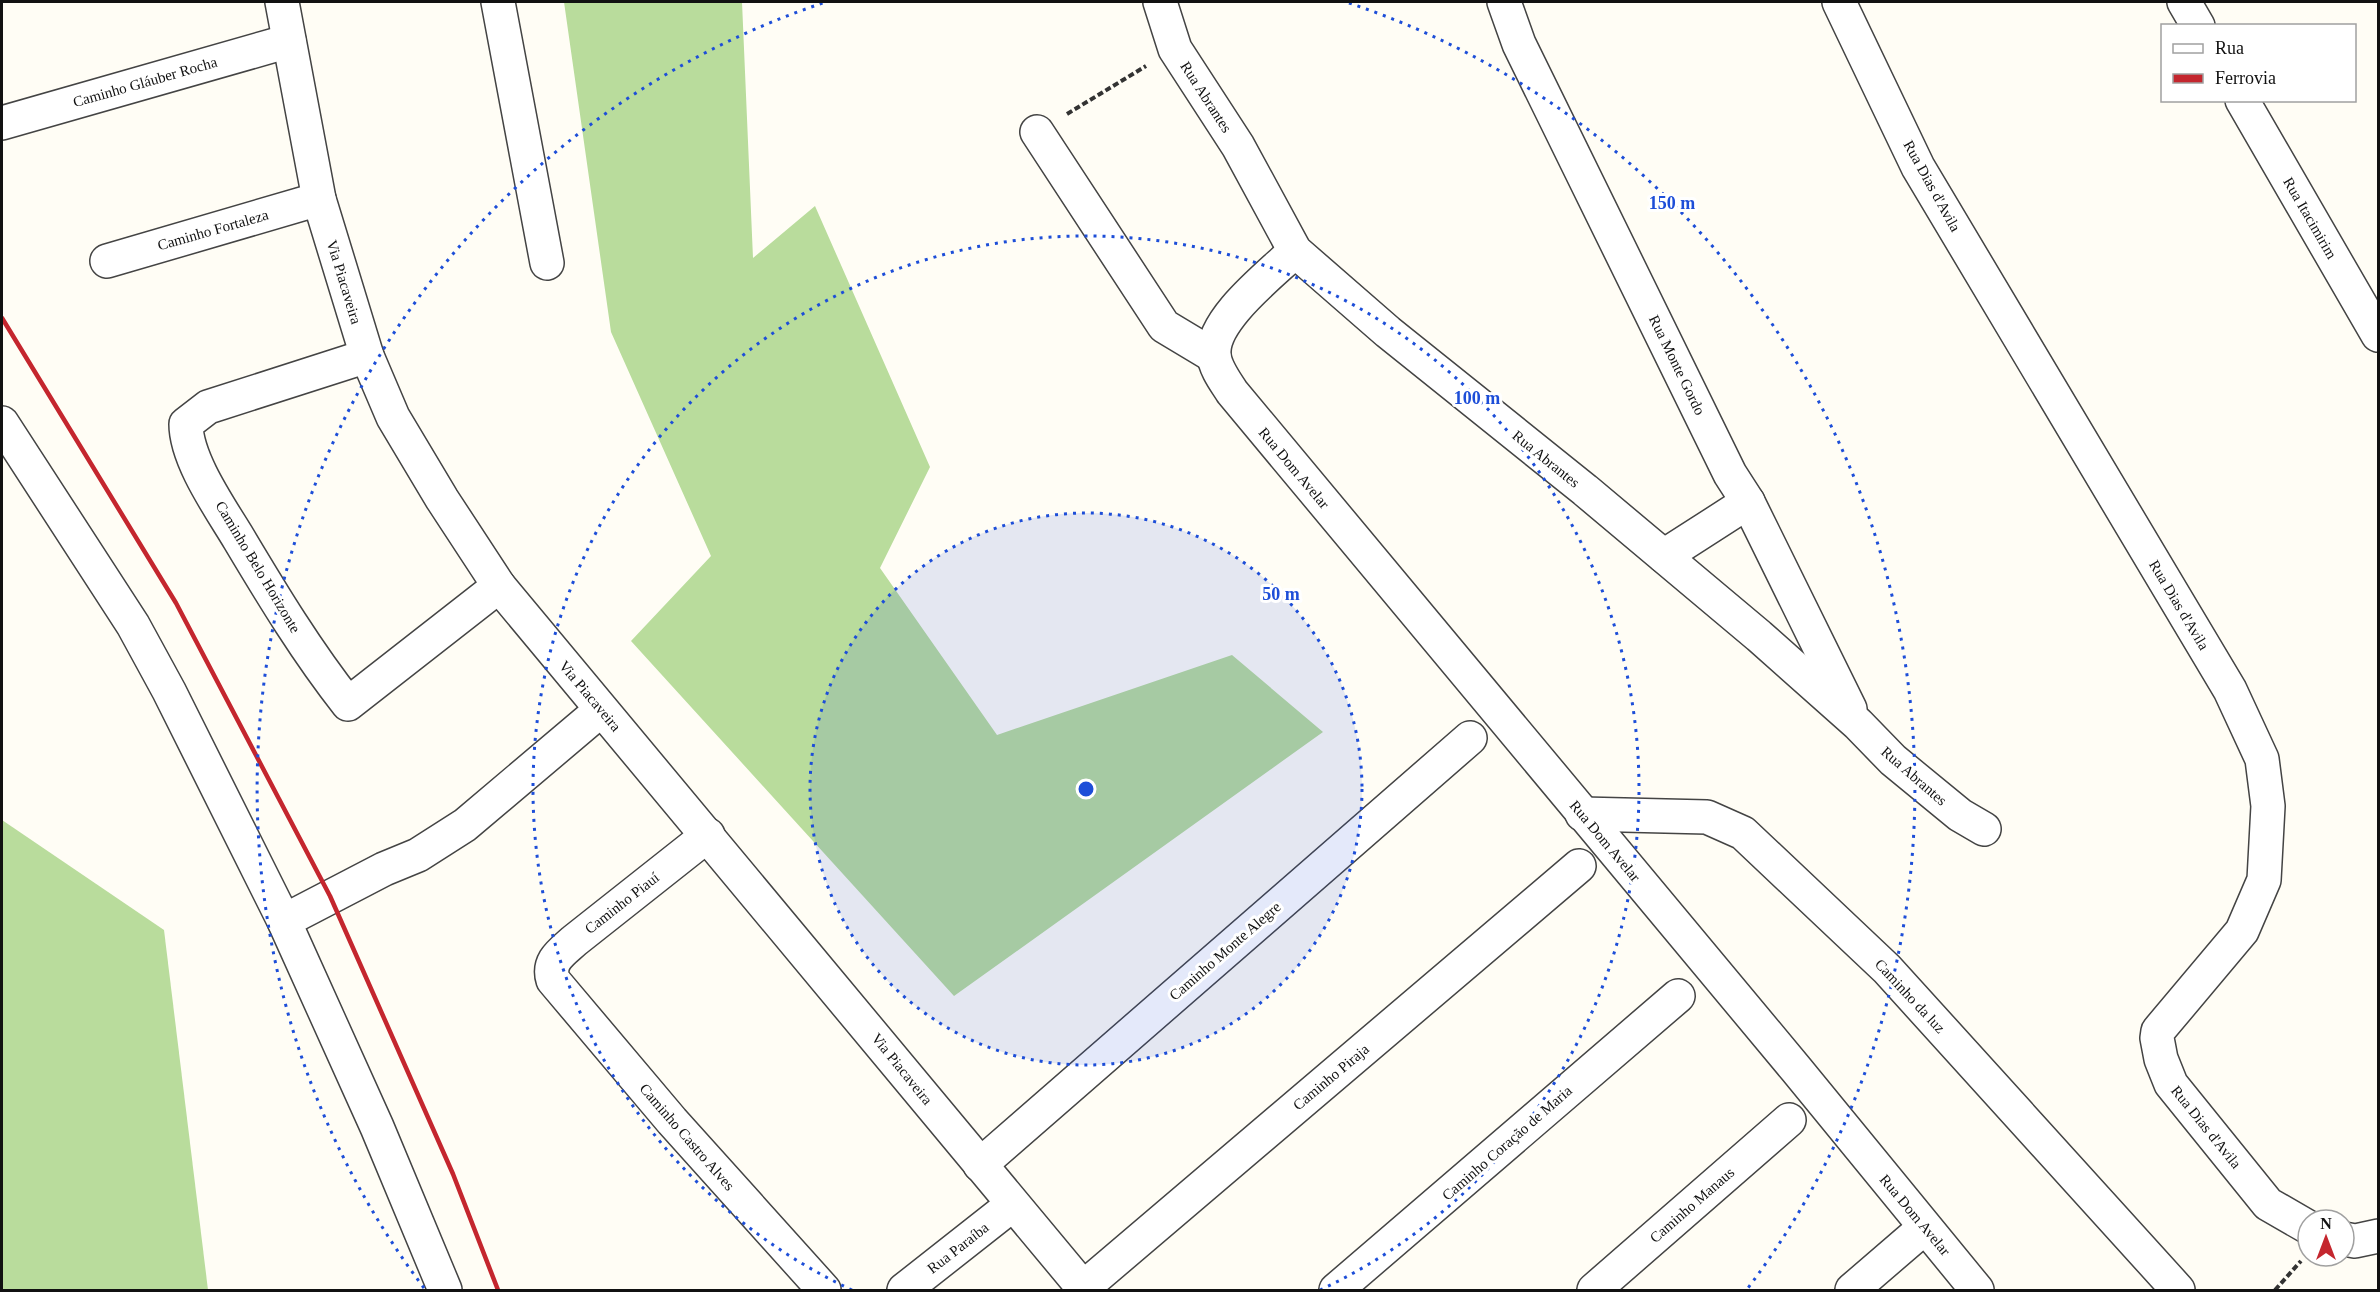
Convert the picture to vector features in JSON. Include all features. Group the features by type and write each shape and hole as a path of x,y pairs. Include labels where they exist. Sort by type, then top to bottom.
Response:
{"street":[{"name":"Via Piacaveira","path":"282,2 319,199 367,356 393,417 442,499 499,586 1084,1289"},
{"path":"498,2 547,263"},
{"name":"Rua Abrantes","path":"1160,2 1175,49 1238,146 1295,251 1388,332 1664,556 1858,724 1893,760 1925,787 1960,815 1984,830"},
{"name":"Rua Monte Gordo","path":"1504,2 1519,44 1730,474 1748,502 1858,724"},
{"name":"Rua Dias d'Avila","path":"1839,2 1918,167 2230,690 2262,759 2268,806 2264,880 2242,931 2158,1031 2157,1038 2161,1059 2171,1084 2268,1204 2296,1220"},
{"path":"2184,2 2197,24"},
{"name":"Caminho Gláuber Rocha","path":"2,123 289,41"},
{"name":"Rua Itacimirim","path":"2243,102 2379,335"},
{"path":"1037,132 1164,326 1214,356 1216,334 1227,317 1295,251"},
{"name":"Caminho Fortaleza","path":"107,261 319,199"},
{"name":"Caminho Belo Horizonte","path":"367,356 208,407 186,424 186,433 196,461 229,523 321,670 348,704 499,586"},
{"name":"Rua Dom Avelar","path":"1214,356 1221,375 1232,392 1797,1069 1924,1228 1977,1290"},
{"path":"2,423 133,625 169,691 285,921 377,1127 445,1290"},
{"path":"1664,556 1748,502"},
{"path":"285,921 384,869 418,855 465,825 601,710"},
{"name":"Caminho Monte Alegre","path":"980,1165 1470,738"},
{"name":"Caminho da luz","path":"1582,814 1707,817 1743,833 1887,969 2178,1290"},
{"name":"Caminho Piauí","path":"553,980 551,967 555,958 708,835"},
{"name":"Caminho Piraja","path":"1084,1289 1579,866"},
{"name":"Caminho Castro Alves","path":"553,980 672,1121 824,1290"},
{"name":"Caminho Coração de Maria","path":"1336,1290 1678,996"},
{"name":"Caminho Manaus","path":"1594,1290 1789,1120"},
{"name":"Rua Paraíba","path":"904,1290 1012,1205"},
{"path":"1852,1290 1924,1228"},
{"path":"2356,1241 2379,1236"}],"path":[{"path":"1037,132 1175,49"},
{"path":"2275,1290 2296,1267"}],"green space":[{"path":"564,2 742,2 753,258 815,206 930,467 880,568 997,735 1232,655 1323,732 954,996 631,641 711,556 611,332"},
{"path":"2,820 164,930 208,1290 2,1290"}],"railway":[{"path":"2,318 176,603 330,896 453,1174 498,1290"}]}
